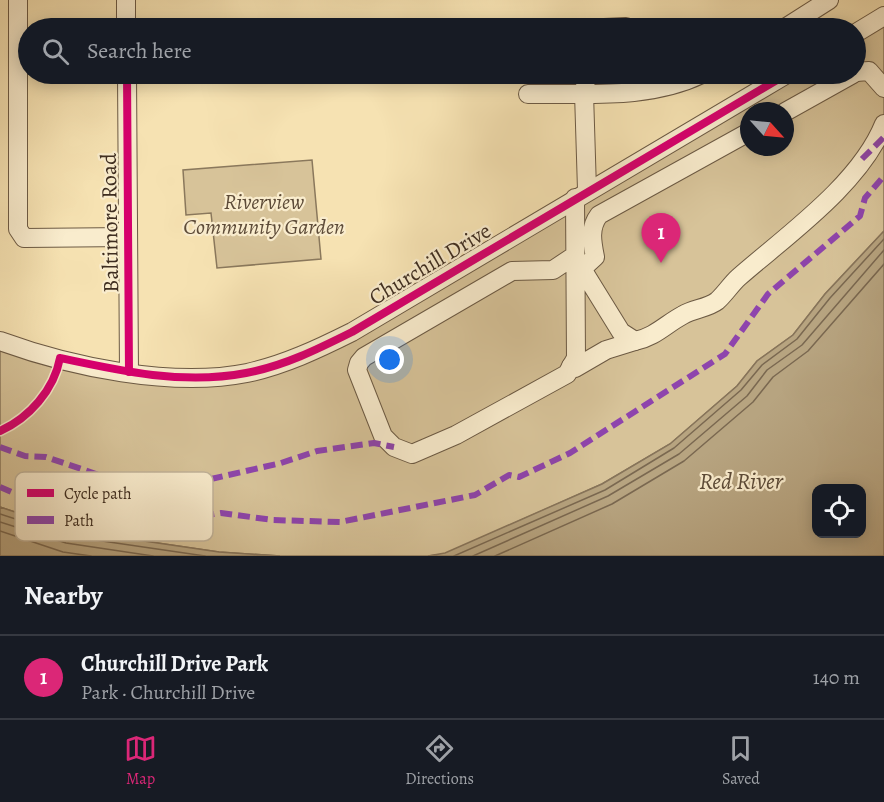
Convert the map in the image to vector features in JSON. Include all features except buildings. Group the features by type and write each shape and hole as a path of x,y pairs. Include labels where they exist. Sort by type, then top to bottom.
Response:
{"street":[{"path":"18,0 18,229 24,238 128,237"},
{"path":"126,0 126,18"},
{"path":"801,18 829,0"},
{"path":"866,27 884,16"},
{"path":"866,71 869,71 884,88"},
{"name":"Baltimore Road","path":"127,84 129,372"},
{"path":"585,84 578,262 576,358 567,374 456,435 412,453 393,447 383,436 357,370 364,357 512,271 554,270 578,262 595,257 594,222 600,215 740,137"},
{"path":"528,94 638,93 673,84"},
{"name":"Churchill Drive","path":"0,341 51,356 129,372 178,377 245,374 300,357 352,332 770,84"},
{"path":"794,107 835,84"},
{"path":"571,366 575,368 606,350 648,339 684,314 716,302 737,279 799,227 843,183 878,139 884,124"},
{"path":"578,262 621,332 635,341"}],"green space":[{"path":"884,16 884,231 825,294 793,335 757,361 737,386 670,444 602,484 445,554 428,556 280,556 219,552 144,541 213,541 213,472 15,472 15,512 0,507 0,341 178,377 300,357 770,84 866,84 866,27"},
{"name":"Riverview Community Garden","path":"312,160 321,259 217,268 211,213 186,215 183,170"}],"water":[{"name":"Red River","path":"884,231 884,556 428,556 445,553 602,484 670,444 737,386 757,361 793,335 825,294"},
{"path":"0,507 15,512 15,541 144,541 219,552 280,556 0,556"}],"marked path":[{"path":"862,159 884,137"},
{"path":"213,514 221,513 273,520 340,522 475,495 509,475 519,477 570,453 725,354 768,294 860,216 865,198 884,176"},
{"path":"213,479 281,463 317,451 374,443 394,447"},
{"path":"0,447 25,456 46,457 90,472"},
{"path":"0,487 15,494"}],"cycle path":[{"path":"127,84 129,372"},
{"path":"0,431 21,419 39,402 52,381 60,358 129,372 199,378 260,370 314,351 352,332 770,84"}],"place":[{"name":"Churchill Drive Park","path":"661,263"}]}
